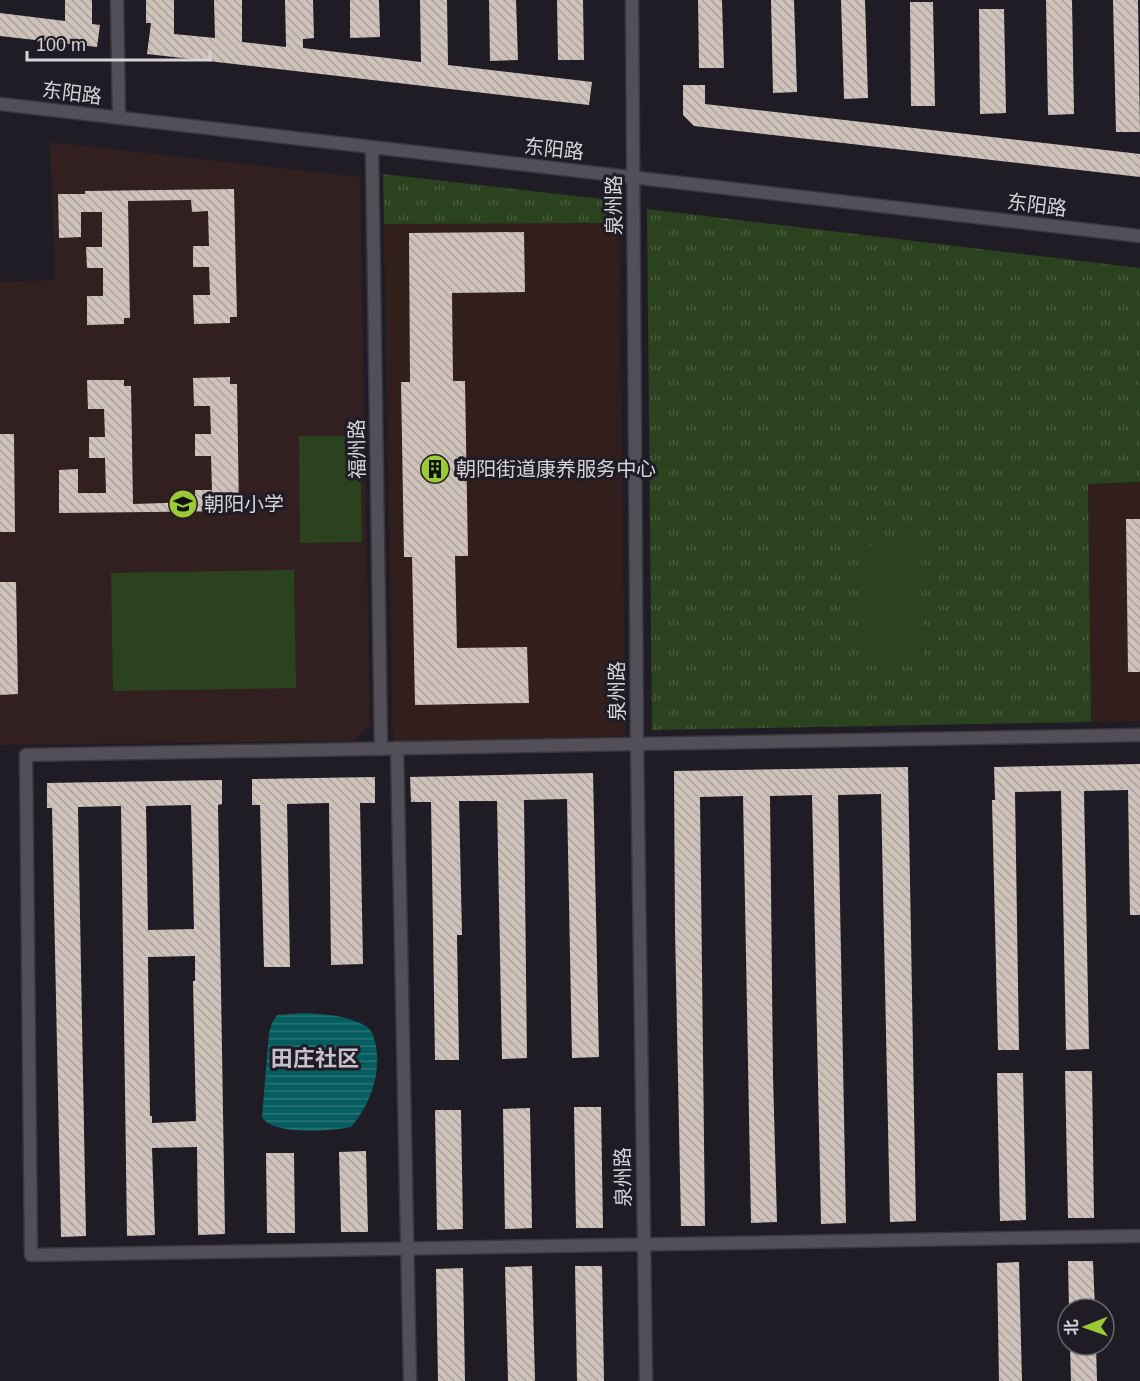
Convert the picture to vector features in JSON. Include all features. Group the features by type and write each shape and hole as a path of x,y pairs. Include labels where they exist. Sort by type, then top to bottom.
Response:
{"street":[{"path":"117,0 119,118"},
{"name":"泉州路","path":"632,0 637,744 646,1381"},
{"name":"东阳路","path":"0,105 1140,236"},
{"name":"福州路","path":"372,148 381,749"},
{"path":"1140,735 26,755 31,1255 1140,1236"},
{"path":"397,748 410,1381"}],"shaded area":[{"name":"朝阳小学","path":"50,142 360,177 370,725 353,741 0,745 0,282 55,280"},
{"path":"619,223 625,736 393,742 384,224"},
{"path":"1140,482 1140,721 1091,722 1088,484"}],"green space":[{"path":"383,174 619,201 619,223 384,224"},
{"path":"647,209 1140,268 1140,482 1088,484 1091,722 652,730"},
{"path":"299,436 360,436 362,542 300,543"},
{"path":"920,545 923,665 867,666 865,546"},
{"path":"294,570 296,688 113,691 111,573"}],"water":[{"path":"303,1013 351,1019 366,1026 373,1035 377,1057 375,1079 364,1109 351,1127 317,1131 290,1130 268,1123 262,1117 269,1033 272,1023 277,1015"}],"building":[{"path":"65,0 92,0 92,24 100,25 97,47 0,36 0,13 65,21"},
{"path":"146,0 174,0 174,34 215,38 214,0 242,0 242,42 286,47 285,0 313,0 314,38 303,39 303,48 421,62 420,0 447,0 448,65 592,82 589,105 147,54 151,23 146,23"},
{"path":"350,0 379,0 380,37 350,38"},
{"path":"489,0 516,0 518,60 490,61"},
{"path":"557,0 583,0 584,60 558,60"},
{"path":"698,0 722,0 724,68 699,68"},
{"path":"771,0 794,0 797,92 773,93"},
{"path":"841,0 865,0 868,98 844,99"},
{"path":"1046,0 1072,0 1074,114 1048,115"},
{"path":"1113,0 1138,0 1140,132 1116,132"},
{"path":"910,2 933,2 935,106 911,106"},
{"path":"979,9 1004,9 1006,113 980,114"},
{"path":"683,85 705,85 705,104 1140,154 1140,177 694,126 683,115"},
{"path":"234,189 237,317 230,317 230,323 194,324 193,295 210,295 209,267 193,267 193,246 209,246 208,211 192,212 191,200 128,201 130,318 124,318 124,324 87,325 87,296 103,296 103,268 87,268 86,247 102,247 102,212 81,212 81,237 59,238 58,194 85,194 85,191"},
{"path":"524,232 525,292 452,293 453,381 465,381 468,556 455,556 457,648 527,647 529,703 415,705 412,557 404,557 401,382 410,382 409,233"},
{"path":"230,377 230,384 237,384 239,511 59,513 59,470 78,469 78,493 106,493 105,458 89,458 89,437 105,437 104,409 88,409 87,380 124,380 124,386 131,386 133,504 195,502 195,490 212,490 211,456 195,456 195,434 211,434 210,406 194,406 193,378"},
{"path":"0,434 14,434 15,532 0,532"},
{"path":"1126,519 1140,519 1140,672 1128,672"},
{"path":"0,582 16,582 18,694 0,695"},
{"path":"1140,764 1140,915 1130,915 1128,790 1084,791 1089,1049 1066,1050 1061,791 1015,792 1019,1050 998,1050 992,800 995,800 994,767"},
{"path":"908,767 916,1221 890,1222 881,794 838,795 846,1223 821,1224 812,795 770,796 777,1222 751,1223 743,796 700,797 705,1226 681,1226 674,771"},
{"path":"593,773 599,1057 572,1058 567,799 524,800 527,1058 502,1059 497,801 459,801 462,935 457,935 459,1060 435,1060 431,802 411,802 410,777"},
{"path":"375,777 375,803 360,803 363,964 331,965 329,803 287,804 290,967 264,967 260,805 252,805 252,779"},
{"path":"222,780 222,804 218,805 225,1234 198,1235 197,1147 152,1148 155,1235 127,1236 121,806 78,807 86,1236 61,1237 52,808 47,808 47,783","holes":["191,805 194,929 148,930 146,806","195,956 195,981 193,981 196,1121 152,1123 152,1116 150,1116 148,957"]},
{"path":"1065,1071 1092,1071 1094,1218 1068,1218"},
{"path":"997,1073 1023,1073 1026,1220 1000,1221"},
{"path":"574,1107 601,1107 603,1228 576,1228"},
{"path":"530,1108 532,1228 505,1229 503,1109"},
{"path":"435,1110 461,1110 463,1229 437,1230"},
{"path":"366,1151 368,1232 341,1232 339,1152"},
{"path":"266,1153 294,1153 295,1233 267,1233"},
{"path":"1068,1261 1093,1261 1094,1297 1069,1297"},
{"path":"1019,1262 1022,1381 999,1381 997,1263"},
{"path":"532,1266 535,1381 508,1381 505,1267"},
{"path":"575,1266 602,1266 604,1381 577,1381"},
{"path":"463,1268 465,1381 438,1381 436,1269"},
{"path":"1070,1357 1096,1357 1097,1381 1071,1381"}],"place":[{"name":"朝阳街道康养服务中心","path":"435,469"},
{"name":"朝阳小学","path":"183,504"}],"district":[{"name":"田庄社区","path":"315,1058"}]}
